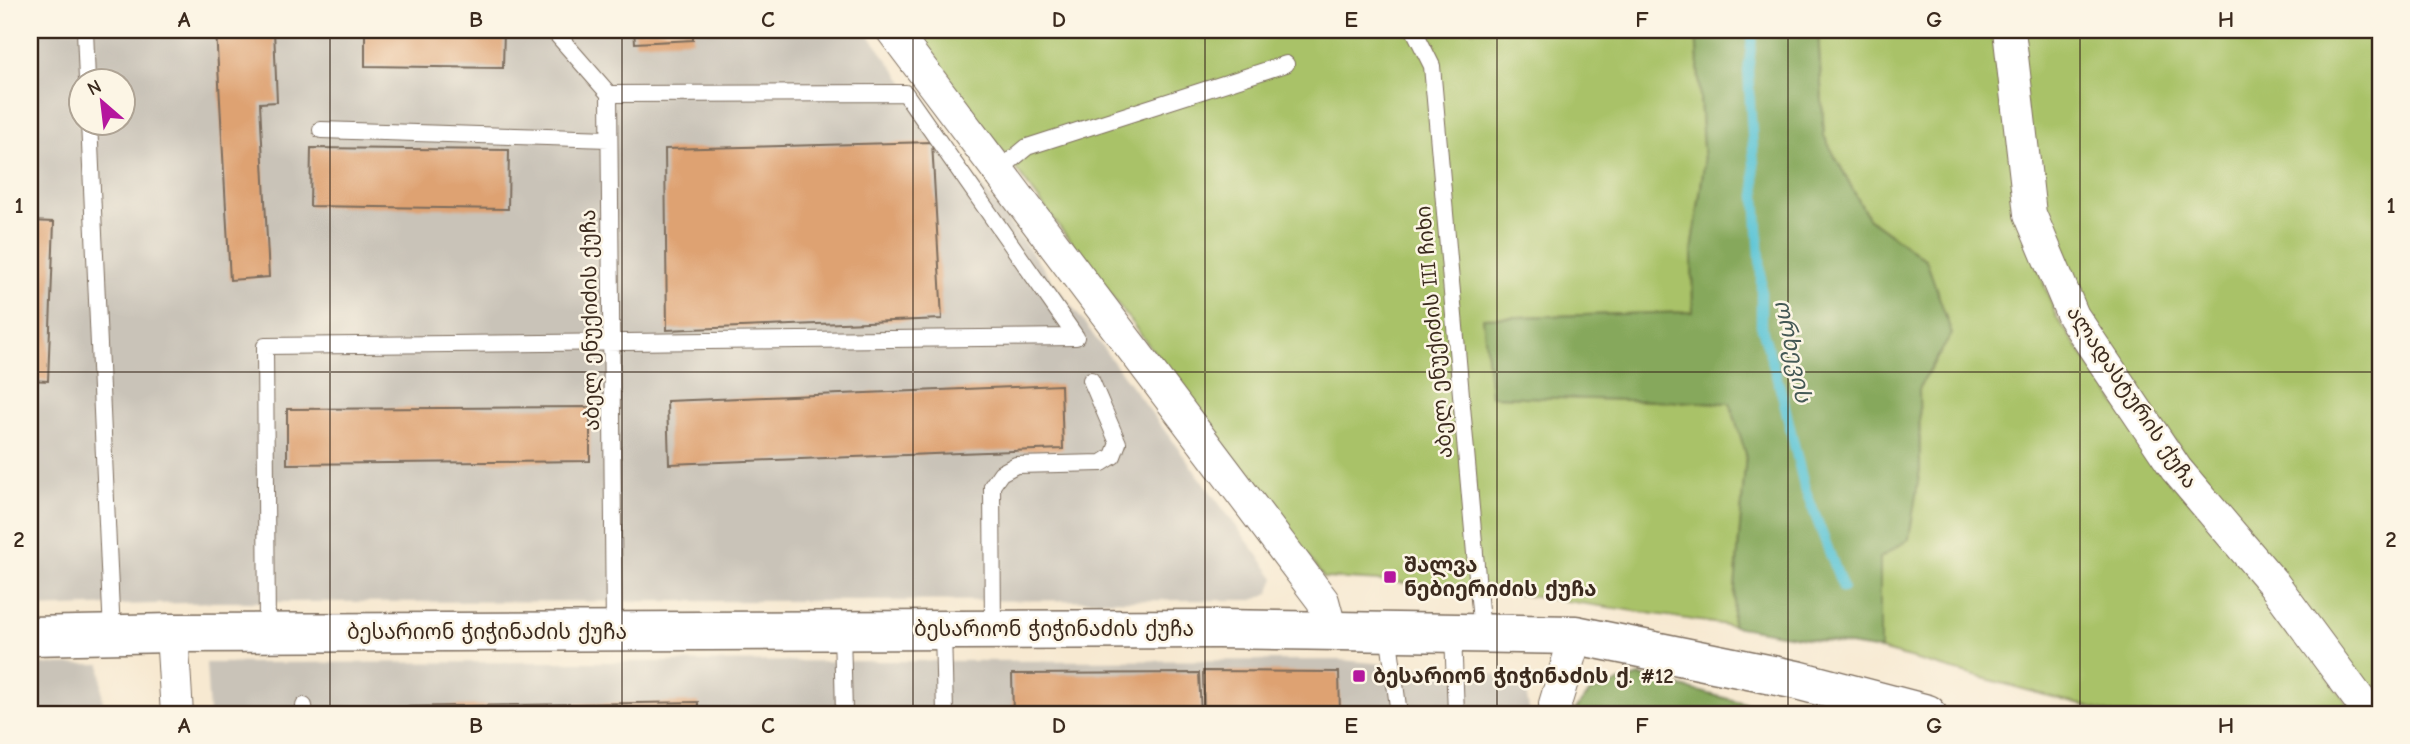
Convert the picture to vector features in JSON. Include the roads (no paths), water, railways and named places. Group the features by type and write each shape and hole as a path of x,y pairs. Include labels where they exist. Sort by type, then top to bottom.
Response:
{"street":[{"path":"892,30 1323,601 1331,631"},
{"name":"ალადასტურის ქუჩა","path":"2009,30 2030,214 2073,316 2176,469 2273,583 2370,714"},
{"name":"ბესარიონ ჭიჭინაძის ქუჩა","path":"30,636 842,630 1331,631 1576,635 1797,680 1927,714"},
{"path":"172,633 177,714"},
{"path":"1556,714 1555,704 1576,635"}],"lane":[{"path":"85,30 86,66"},
{"path":"267,633 265,346 1076,337 905,93 609,94 554,30"},
{"name":"აბელ ენუქიძის III ჩიხი","path":"1414,30 1432,66 1468,634 1456,714"},
{"path":"998,171 1027,147 1286,64"},
{"name":"აბელ ენუქიძის ქუჩა","path":"609,94 614,631"},
{"path":"321,130 609,139"},
{"path":"90,136 112,634"},
{"path":"993,630 992,486 1001,473 1016,466 1102,463 1113,456 1118,443 1091,380"},
{"path":"842,630 844,714"},
{"path":"943,630 945,714"},
{"path":"1388,632 1399,714"}],"waterway":[{"name":"ორხევის","path":"1753,30 1748,71 1761,274 1761,325 1783,398 1804,486 1843,588"}],"place":[{"name":"შალვა ნებიერიძის ქუჩა","path":"1390,577"},
{"name":"ბესარიონ ჭიჭინაძის ქ. #12","path":"1359,676"}]}
